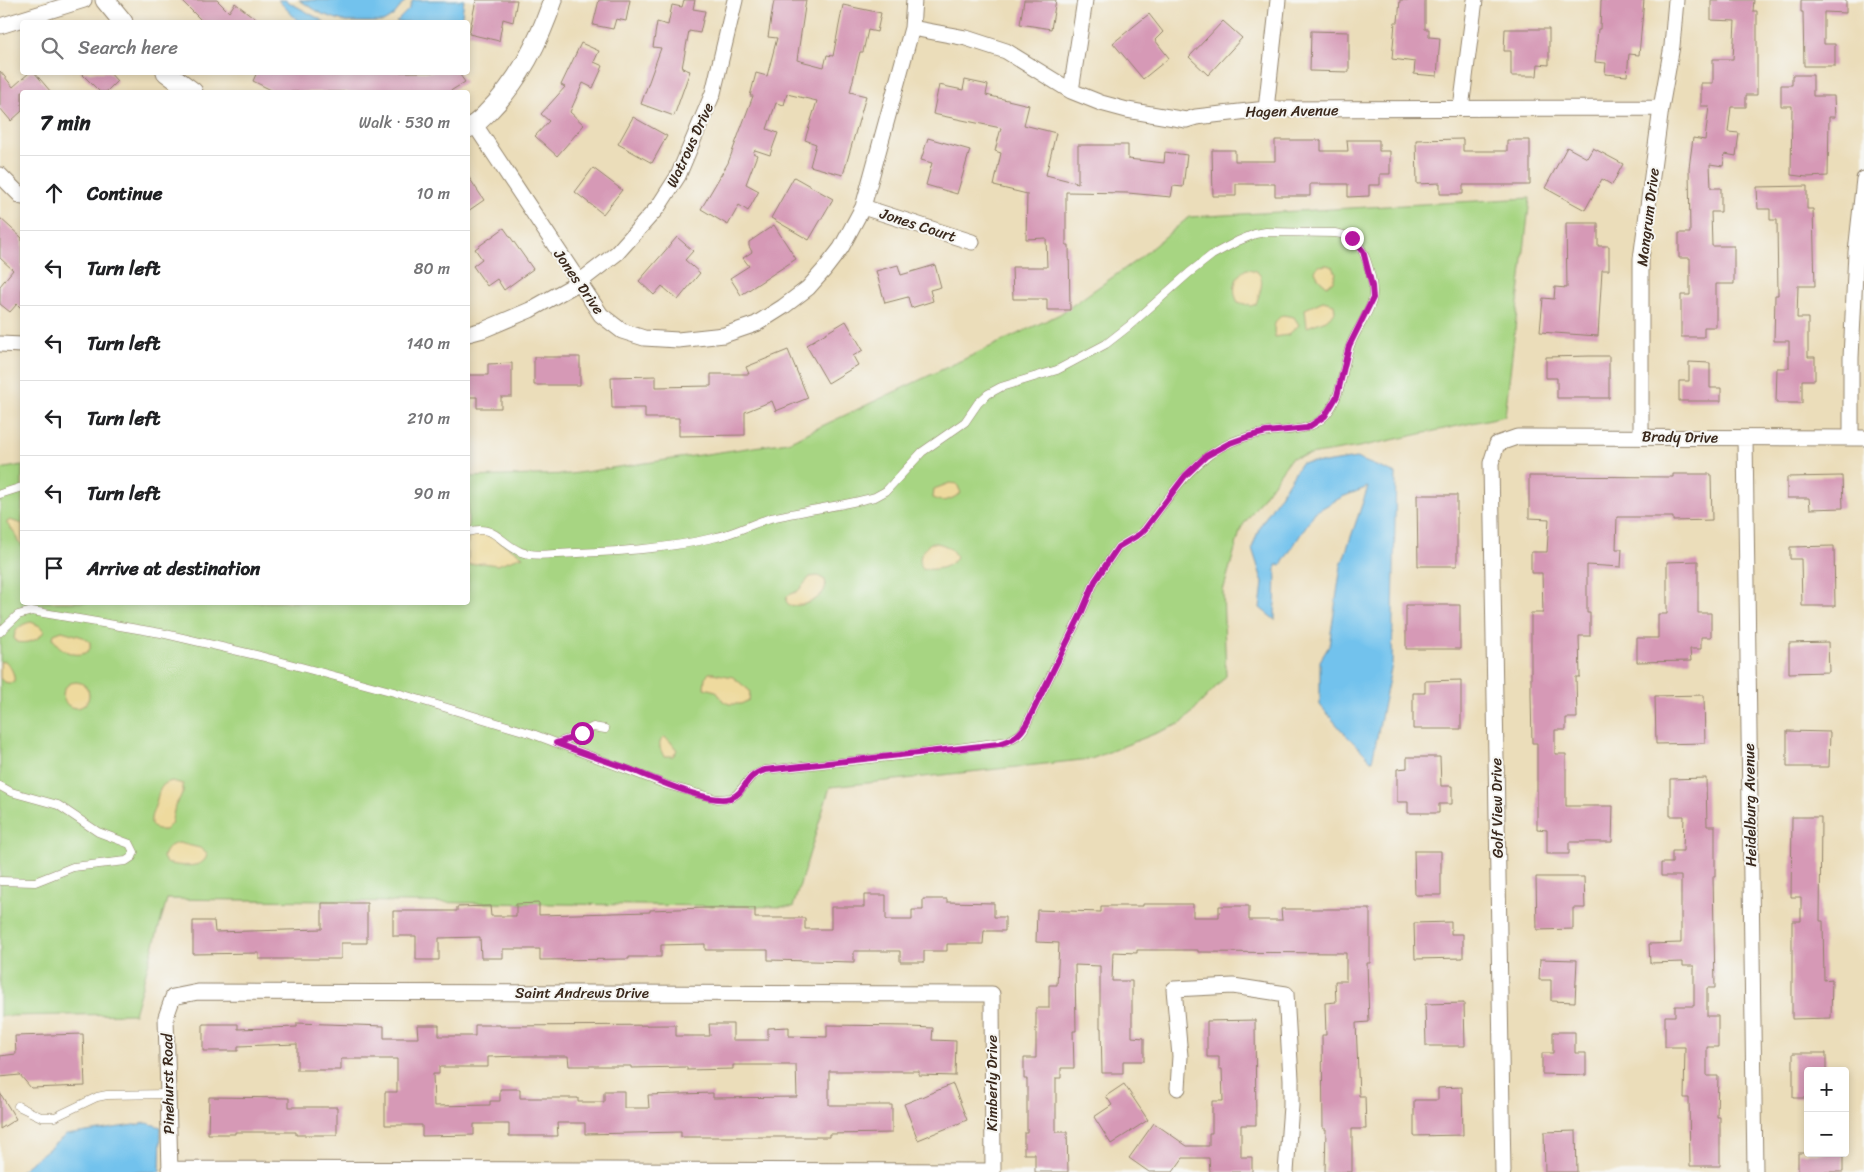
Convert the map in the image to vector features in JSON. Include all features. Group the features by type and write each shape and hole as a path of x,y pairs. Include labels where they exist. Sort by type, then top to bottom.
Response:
{"street":[{"path":"0,26 84,0"},
{"path":"105,0 121,20"},
{"path":"471,127 502,98 522,72 536,44 553,0"},
{"name":"Watrous Drive","path":"470,333 483,330 530,310 578,283 616,253 644,225 678,176 713,93 735,0"},
{"name":"Jones Drive","path":"471,127 601,316 622,332 644,338 678,340 724,335 756,324 783,307 808,288 840,248 863,207 912,28 914,0"},
{"path":"1070,91 1085,0"},
{"path":"1266,109 1278,0"},
{"path":"1460,108 1475,0"},
{"name":"Mangrum Drive","path":"1640,436 1641,259 1661,108 1672,46 1676,0"},
{"name":"Hagen Avenue","path":"912,28 966,38 1006,52 1070,91 1101,103 1127,110 1186,120 1196,117 1266,109 1661,108"},
{"path":"170,75 190,90"},
{"path":"0,175 20,195"},
{"path":"1858,438 1851,358 1855,262 1864,179"},
{"name":"Jones Court","path":"863,207 972,242"},
{"path":"0,344 20,345"},
{"name":"Brady Drive","path":"1496,444 1517,437 1858,438"},
{"name":"Heidelburg Avenue","path":"1744,438 1755,1172"},
{"name":"Golf View Drive","path":"1496,444 1490,463 1503,1172"},
{"path":"1178,1088 1180,1056 1174,989 1232,986 1286,994 1291,1106 1286,1172"},
{"name":"Saint Andrews Drive","path":"173,997 198,992 992,994"},
{"name":"Kimberly Drive","path":"992,994 993,1171"},
{"name":"Pinehurst Road","path":"170,1170 166,1017 173,997"},
{"path":"170,1170 993,1171"}],"lane":[{"path":"0,632 14,618 27,611 145,630 260,656 394,692 497,723 676,788 717,799 725,799 737,794 752,776 765,770 999,744 1015,738 1020,734 1028,721 1099,574 1118,547 1145,529 1185,476 1199,461 1238,440 1266,432 1307,428 1325,416 1337,396 1349,346 1373,298 1372,286 1363,251 1352,238 1334,232 1266,232 1238,241 1196,267 1106,344 1057,370 1001,387 988,394 978,403 965,422 922,452 886,490 875,497 771,518 716,538 622,550 528,554 515,549 492,532 482,530 470,532"},
{"path":"0,494 20,488"},
{"path":"556,743 593,728 606,729"},
{"path":"0,786 11,792 58,805 98,832 130,844 134,852 132,857 126,861 74,867 35,882 0,881"},
{"path":"18,1106 41,1117 55,1117 97,1097 107,1095 168,1094"}],"green space":[{"path":"1530,198 1505,416 1359,447 1291,458 1241,528 1223,591 1226,676 1182,723 1091,759 830,787 793,907 167,899 134,1014 0,1016 0,469 20,465 20,605 470,605 470,477 571,474 788,442 1060,314 1137,260 1189,217"}],"sand":[{"path":"1327,265 1333,267 1336,273 1333,281 1327,286 1319,279 1315,271 1318,266"},
{"path":"1247,269 1259,273 1262,282 1256,304 1251,306 1238,302 1235,293 1237,279"},
{"path":"1323,301 1334,304 1335,312 1326,320 1307,327 1305,309"},
{"path":"1283,315 1294,317 1299,325 1288,335 1275,337 1275,324"},
{"path":"950,483 957,484 961,493 944,501 933,498 934,489"},
{"path":"10,520 20,523 20,544 15,533 7,522"},
{"path":"486,533 523,556 497,565 483,563 470,565 470,535"},
{"path":"931,543 946,546 953,551 956,558 953,562 941,568 922,569 920,562 921,554"},
{"path":"818,576 825,580 823,592 819,596 808,603 789,605 786,601 787,596 798,591 810,577"},
{"path":"31,622 40,626 44,631 42,634 32,641 16,642 14,638 17,629"},
{"path":"62,631 83,637 90,642 90,649 80,654 64,650 53,638 54,634"},
{"path":"5,661 14,675 14,681 10,683 4,682 0,678 0,662"},
{"path":"709,673 733,677 750,691 749,700 741,704 729,704 723,701 716,691 704,688 705,677"},
{"path":"76,682 85,686 89,695 85,704 76,708 67,704 63,695 67,686"},
{"path":"664,737 677,750 673,756 664,756 661,751 660,744"},
{"path":"172,781 183,784 183,793 175,806 171,824 165,830 157,830 151,824 151,821 158,795 164,784"},
{"path":"179,843 200,848 207,854 205,859 201,863 190,866 166,863 163,857 165,852 171,846"}],"water":[{"path":"278,0 285,0 321,20 297,20"},
{"path":"299,0 406,0 393,16 386,20 340,20 322,14"},
{"path":"413,0 464,0 461,20 398,20 409,9"},
{"path":"1356,458 1396,474 1392,664 1372,761 1320,705 1320,661 1329,646 1341,566 1368,487 1342,497 1315,512 1281,565 1276,565 1275,620 1260,608 1263,583 1252,548 1260,526 1301,463 1325,463"},
{"path":"147,1123 161,1127 160,1172 19,1172 66,1135"}],"building":[{"path":"181,0 217,0 229,12 235,3 257,20 201,20"},
{"path":"476,0 517,0 513,22 503,19 499,41 470,34"},
{"path":"599,0 630,0 626,21 616,19 613,29 593,25"},
{"path":"684,0 695,0 693,9 705,11 700,33 689,31 682,68 690,71 674,116 641,104 661,48 653,47 657,22 668,25 672,5 682,7"},
{"path":"774,0 806,0 797,60 824,67 827,55 833,56 843,5 881,13 877,32 868,30 863,52 860,52 850,92 866,96 843,175 810,166 816,144 805,140 817,101 787,94 784,105 776,103 767,129 778,133 770,155 755,150 753,153 757,155 746,184 759,191 748,211 739,205 728,225 701,209 728,163 753,96 750,96 756,73 767,76 777,38 768,37"},
{"path":"1024,0 1056,0 1051,29 1020,24"},
{"path":"1400,0 1425,0 1425,29 1429,29 1429,37 1440,38 1437,76 1414,74 1415,62 1392,59 1395,22 1398,22"},
{"path":"1601,0 1644,0 1639,55 1629,54 1627,76 1605,74 1606,63 1595,62 1598,29 1600,29"},
{"path":"1711,0 1754,0 1753,11 1757,11 1757,95 1746,95 1746,107 1731,107 1728,132 1739,133 1736,156 1725,154 1723,166 1710,164 1711,188 1721,188 1721,212 1711,212 1712,246 1734,246 1734,284 1716,284 1716,327 1704,327 1704,337 1681,337 1681,295 1690,295 1690,258 1679,258 1679,233 1690,233 1689,168 1693,138 1705,140 1709,106 1701,106 1701,83 1713,83 1713,59 1733,59 1735,21 1711,20"},
{"path":"1801,0 1846,0 1846,13 1824,12 1824,44 1835,44 1835,66 1804,66"},
{"path":"1149,14 1163,32 1155,40 1169,58 1143,79 1113,43"},
{"path":"1223,21 1242,38 1208,75 1189,57"},
{"path":"1505,29 1549,29 1549,65 1538,64 1537,76 1511,76 1511,51 1504,51"},
{"path":"1311,31 1349,32 1349,72 1310,71"},
{"path":"581,43 599,51 594,62 603,66 593,88 583,83 570,112 584,125 557,156 535,136 549,121 541,114 565,87 561,85"},
{"path":"0,71 13,87 27,75 37,75 49,90 20,90 20,113 11,121 0,108"},
{"path":"83,75 112,75 117,81 108,90 98,90"},
{"path":"256,75 460,75 465,82 452,90 271,90 253,81"},
{"path":"1792,75 1813,75 1813,96 1834,96 1835,117 1829,117 1828,176 1807,177 1791,175 1792,106 1781,106 1781,85 1792,85"},
{"path":"965,80 988,85 986,95 1029,105 1024,125 1056,133 1046,175 1078,183 1078,145 1128,145 1128,159 1164,163 1165,152 1187,155 1183,187 1173,186 1171,197 1128,193 1066,192 1066,245 1069,245 1070,310 1047,310 1047,299 1013,299 1012,267 1047,267 1046,238 1026,239 1027,194 994,186 1001,153 995,151 1001,128 933,114 939,85 963,90"},
{"path":"633,117 667,136 652,163 618,144"},
{"path":"928,138 970,150 957,194 926,185 932,163 921,160"},
{"path":"1463,139 1463,151 1507,151 1507,140 1530,140 1530,185 1463,185 1463,194 1440,194 1440,183 1417,184 1416,140"},
{"path":"1275,140 1321,140 1321,151 1348,151 1347,140 1379,140 1379,151 1390,151 1390,174 1380,174 1380,185 1369,185 1369,196 1348,197 1348,184 1310,184 1310,196 1275,196 1275,184 1236,184 1236,196 1213,196 1212,150 1235,150 1235,161 1275,161"},
{"path":"1567,147 1587,158 1593,148 1623,164 1612,185 1602,179 1585,210 1545,188"},
{"path":"593,168 622,190 603,214 575,192"},
{"path":"794,177 833,199 809,240 771,218"},
{"path":"470,179 484,200 470,210"},
{"path":"1807,186 1807,209 1813,209 1815,286 1798,286 1797,318 1808,318 1808,357 1815,357 1815,380 1802,380 1802,403 1776,403 1777,368 1789,368 1789,341 1774,341 1775,295 1778,295 1777,220 1770,220 1770,209 1758,209 1757,187"},
{"path":"0,218 20,236 20,307 17,304 10,312 0,304 0,286 13,270 0,258"},
{"path":"1566,223 1598,223 1598,246 1609,246 1609,270 1602,270 1598,336 1540,332 1543,298 1554,299 1555,287 1567,288"},
{"path":"774,225 796,259 741,295 730,278 749,266 743,258 752,252 749,242"},
{"path":"504,228 533,269 504,290 497,279 487,286 473,266 482,259 475,249"},
{"path":"677,237 693,251 685,260 700,273 678,300 662,286 654,295 639,281"},
{"path":"898,265 901,275 935,265 941,287 930,290 933,301 911,308 908,297 885,303 876,271"},
{"path":"846,321 863,350 853,356 858,365 828,383 806,345"},
{"path":"788,350 808,398 776,411 772,401 745,412 745,435 679,436 679,418 645,418 645,408 612,408 611,377 656,376 656,387 711,386 711,374 749,374 746,367"},
{"path":"1609,356 1609,398 1557,398 1557,378 1546,378 1546,357"},
{"path":"534,357 580,357 580,385 534,385"},
{"path":"1689,362 1710,363 1710,388 1721,388 1721,401 1679,401 1679,381 1689,381"},
{"path":"512,363 512,397 501,397 501,408 477,408 477,397 470,397 470,375 488,375 488,364"},
{"path":"1673,474 1711,474 1712,520 1673,521 1673,517 1617,517 1616,549 1622,549 1621,567 1587,565 1587,613 1590,613 1590,636 1579,636 1580,677 1576,677 1577,718 1566,718 1566,730 1555,730 1555,754 1566,754 1566,806 1613,806 1612,842 1569,842 1569,854 1547,854 1547,830 1537,829 1537,743 1532,743 1531,695 1531,613 1543,613 1542,573 1531,573 1531,552 1547,552 1549,519 1529,518 1529,476 1673,477"},
{"path":"1842,476 1843,508 1810,509 1809,498 1787,498 1787,477"},
{"path":"1417,495 1457,495 1457,566 1418,566"},
{"path":"1834,546 1835,606 1802,606 1801,559 1790,559 1790,547"},
{"path":"1698,561 1698,613 1711,613 1711,637 1701,637 1701,649 1690,649 1691,661 1637,662 1637,638 1658,638 1658,614 1667,614 1667,562"},
{"path":"1406,605 1460,605 1460,649 1406,649"},
{"path":"1828,642 1829,672 1789,673 1789,643"},
{"path":"1461,680 1461,729 1413,729 1413,693 1425,693 1425,681"},
{"path":"1704,695 1705,743 1656,744 1655,696"},
{"path":"1787,731 1830,732 1829,767 1787,767"},
{"path":"1407,757 1440,757 1441,786 1452,786 1452,804 1439,804 1439,813 1408,813 1408,802 1397,802 1397,769 1407,768"},
{"path":"1706,778 1707,826 1715,826 1715,876 1713,876 1715,988 1707,988 1707,1016 1718,1016 1718,1047 1707,1047 1707,1076 1718,1076 1717,1117 1720,1117 1720,1166 1690,1166 1689,1098 1684,1098 1685,1047 1665,1047 1665,1016 1675,1016 1675,1006 1694,1006 1694,966 1683,966 1683,962 1650,963 1649,944 1681,943 1681,876 1661,876 1661,863 1672,863 1672,851 1683,851 1684,816 1670,816 1670,779"},
{"path":"1792,817 1821,817 1820,921 1823,921 1824,980 1832,979 1831,1018 1792,1019 1792,921 1801,921 1801,897 1791,897"},
{"path":"1414,851 1441,851 1441,895 1415,895"},
{"path":"1536,877 1584,877 1585,908 1573,908 1573,929 1537,930"},
{"path":"864,895 886,895 886,920 912,920 912,910 923,910 923,899 947,899 947,902 994,903 994,917 1005,917 1005,931 984,931 983,944 947,944 947,951 924,951 924,962 900,962 900,951 854,951 854,962 768,960 768,950 705,950 705,944 661,945 661,957 629,957 629,959 540,960 540,949 503,949 503,958 481,958 480,937 439,938 439,960 416,960 416,936 393,936 393,911 457,911 457,907 490,906 491,916 516,916 516,904 539,903 539,915 650,912 650,910 705,908 755,908 755,918 805,918 805,929 831,929 831,907 864,907"},
{"path":"322,903 367,903 367,943 341,943 341,959 259,959 259,953 193,954 193,921 214,921 215,932 322,929"},
{"path":"1143,904 1193,904 1193,917 1219,917 1219,906 1249,906 1249,920 1282,920 1281,909 1370,909 1370,963 1367,963 1369,1022 1356,1023 1359,1096 1365,1096 1366,1129 1352,1129 1352,1172 1325,1172 1326,1129 1323,1129 1322,1035 1326,1035 1325,1003 1336,1002 1335,981 1346,981 1346,953 1137,950 1137,953 1113,952 1112,981 1132,981 1132,1037 1144,1038 1144,1061 1123,1061 1123,1073 1102,1073 1100,966 1075,965 1076,1031 1073,1031 1074,1068 1061,1068 1061,1078 1056,1078 1056,1132 1067,1132 1068,1172 1035,1172 1035,1154 1024,1154 1024,1133 1027,1133 1027,1079 1024,1079 1024,1058 1036,1058 1036,1008 1049,1008 1049,985 1057,985 1059,943 1036,942 1037,910 1101,912 1101,906 1143,906"},
{"path":"1451,922 1451,934 1463,934 1463,958 1415,959 1414,923"},
{"path":"1540,959 1577,960 1575,1002 1551,1001 1551,980 1539,980"},
{"path":"1464,1003 1465,1046 1426,1046 1425,1004"},
{"path":"1255,1020 1256,1125 1241,1125 1241,1157 1252,1157 1252,1172 1210,1172 1209,1158 1183,1158 1173,1172 1149,1172 1129,1158 1154,1123 1187,1146 1209,1146 1209,1133 1212,1133 1212,1101 1223,1101 1222,1069 1219,1069 1219,1057 1207,1057 1207,1021"},
{"path":"297,1023 384,1026 384,1038 418,1038 417,1025 439,1025 439,1036 475,1036 475,1025 676,1025 676,1036 710,1036 709,1024 733,1024 733,1040 768,1040 768,1028 789,1027 789,1036 827,1037 827,1025 910,1026 933,1028 932,1040 956,1041 955,1076 919,1075 919,1071 829,1071 829,1105 892,1105 892,1133 829,1134 829,1137 681,1137 681,1132 585,1134 585,1123 557,1123 558,1136 509,1136 509,1124 474,1124 474,1135 422,1136 422,1125 385,1125 385,1092 397,1092 397,1059 341,1059 341,1070 297,1070 297,1044 238,1046 238,1051 203,1051 203,1024 238,1024 238,1029 297,1027","holes":["568,1056 569,1066 687,1067 687,1070 733,1069 733,1065 796,1065 797,1097 713,1098 713,1093 648,1095 649,1108 624,1108 624,1091 604,1091 604,1102 578,1102 578,1098 520,1098 520,1089 500,1089 500,1101 490,1101 490,1105 434,1106 433,1074 439,1074 439,1067 488,1067 488,1057"]},
{"path":"1553,1032 1575,1032 1575,1053 1586,1053 1586,1075 1542,1074 1542,1053 1553,1053"},
{"path":"83,1034 85,1086 31,1088 20,1075 0,1077 0,1056 16,1054 15,1036"},
{"path":"1793,1053 1826,1053 1826,1067 1804,1067 1804,1098 1793,1098"},
{"path":"953,1084 967,1120 918,1140 904,1104"},
{"path":"1124,1084 1148,1120 1111,1144 1094,1117 1112,1105 1106,1096"},
{"path":"1462,1087 1463,1135 1414,1136 1414,1100 1438,1100 1438,1088"},
{"path":"0,1093 16,1119 0,1129"},
{"path":"209,1097 289,1098 289,1107 337,1107 337,1135 296,1135 296,1132 208,1134"},
{"path":"1576,1131 1577,1172 1545,1172 1544,1132"},
{"path":"1798,1153 1804,1153 1804,1157 1843,1157 1843,1172 1798,1172"}],"route":[{"path":"582,733 556,743 667,785 717,799 731,798 741,790 747,780 756,772 765,770 795,765 878,758 999,744 1015,738 1024,729 1099,574 1122,543 1140,534 1145,529 1185,476 1199,461 1238,440 1266,432 1307,428 1325,416 1337,396 1349,346 1373,298 1366,259 1360,246 1352,238"}]}
